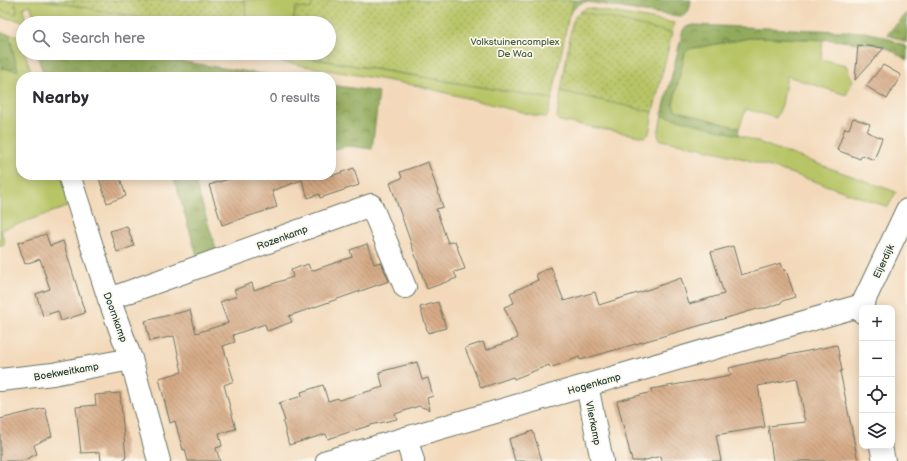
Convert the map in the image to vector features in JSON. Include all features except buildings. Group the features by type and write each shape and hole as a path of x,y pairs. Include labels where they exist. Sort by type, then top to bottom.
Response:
{"street":[{"name":"Doornkamp","path":"71,180 109,299 131,359 159,461"},
{"name":"Rozenkamp","path":"109,299 371,205 405,287"},
{"name":"Eijerdijk","path":"864,305 907,210"},
{"name":"Hogenkamp","path":"327,461 587,385 859,310"},
{"name":"Boekweitkamp","path":"0,380 53,374 131,359"},
{"name":"Vlierkamp","path":"587,385 602,461"},
{"path":"406,438 413,461"},
{"path":"882,449 884,461"}],"green space":[{"path":"0,0 15,0 17,10 16,14 0,10"},
{"path":"15,0 45,0 131,16 34,16 30,5 23,8 25,16 16,16 16,20 0,17 0,10 16,14 17,10"},
{"path":"45,0 245,0 246,16 131,16"},
{"path":"245,0 313,0 311,9 296,7 294,16 246,16"},
{"name":"Volkstuinencomplex De Waa","path":"313,0 574,0 569,15 552,99 323,60 336,60 336,16 294,16 296,7 311,9"},
{"path":"574,0 691,0 687,13 679,16 645,12 588,2 579,4 569,15"},
{"path":"588,8 674,23 672,33 579,13"},
{"name":"Volkstuinencomplex De Waa","path":"582,12 672,33 653,112 561,91 572,24 576,15"},
{"path":"907,13 907,43 887,34"},
{"path":"693,25 865,32 886,37 907,47 907,60 884,46 833,40 756,37 689,49 685,53 673,104 675,110 739,128 738,135 662,115 683,30 686,27"},
{"path":"0,33 9,34 18,71 0,67"},
{"path":"9,34 16,35 16,60 27,60 31,72 16,72 16,180 65,180 72,202 66,204 67,207 1,230 5,244 0,246 0,68 18,70"},
{"path":"756,37 823,40 821,59 846,65 853,81 846,95 787,76 782,105 776,118 746,109 739,128 675,110 673,104 685,53 689,49"},
{"path":"39,60 172,60 249,72 43,72"},
{"path":"271,60 319,60 552,99 547,117 537,116 419,86"},
{"path":"336,86 379,92 372,149 348,146 336,149"},
{"path":"561,91 653,112 649,134 645,137 559,121 557,118"},
{"path":"662,115 730,132 896,192 888,207 748,160 719,152 661,140 658,135"},
{"path":"174,180 195,180 217,252 198,259"}]}
